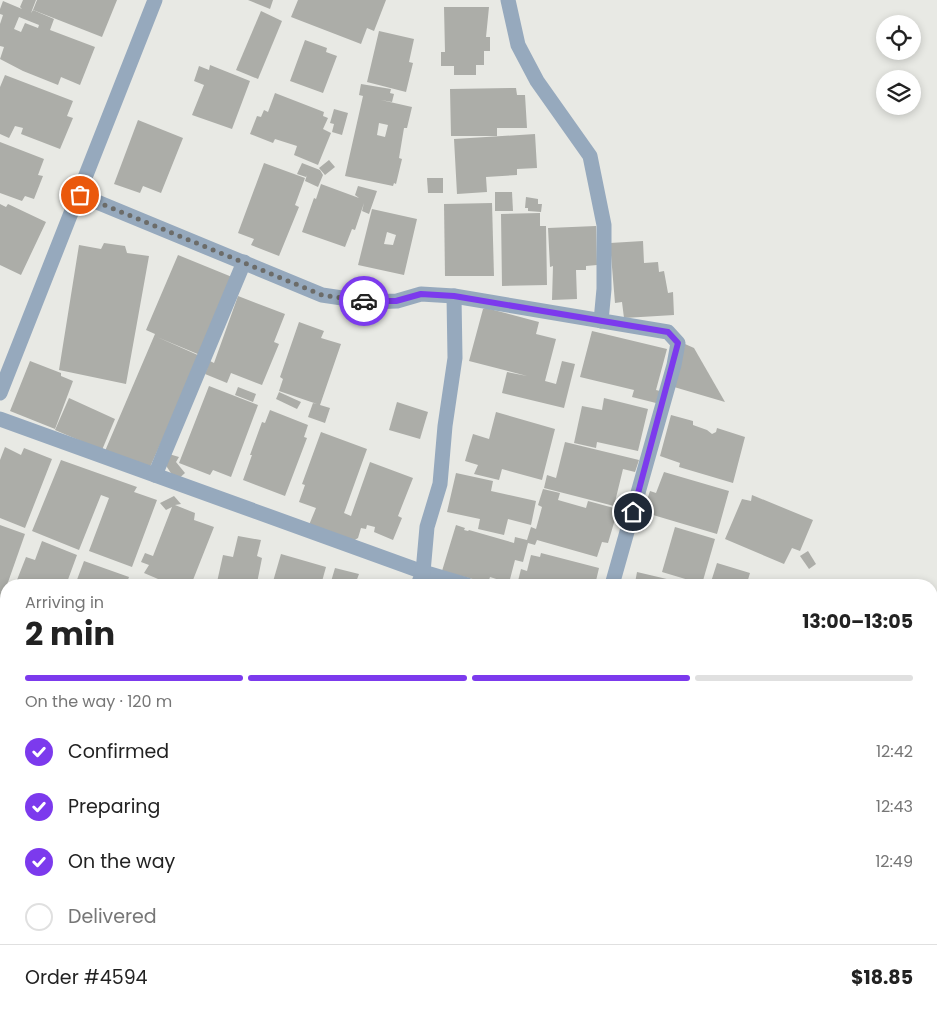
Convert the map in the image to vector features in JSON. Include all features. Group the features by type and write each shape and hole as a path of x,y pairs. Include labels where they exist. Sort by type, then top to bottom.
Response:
{"street":[{"path":"0,393 80,195 155,0"},
{"path":"508,0 518,45 537,82 590,156 604,225 604,289 601,321"},
{"path":"80,195 322,295 369,302 396,301 421,294 454,296 668,332 678,343 614,579"},
{"path":"154,475 244,262"},
{"path":"0,419 154,475 421,578 427,527 440,484 445,426 455,358 454,296"}],"building":[{"path":"23,0 36,0 31,13 33,10 54,19 50,30 95,47 80,85 61,77 58,85 23,71 0,59 4,47 0,46 0,24 3,15 0,14 0,9 3,1 22,9 20,7","holes":["19,17 39,25 38,28 25,23 21,32 14,29"]},
{"path":"37,0 117,0 102,37 33,10"},
{"path":"248,0 273,0 270,9"},
{"path":"298,0 386,0 374,31 367,28 361,44 291,17"},
{"path":"444,7 489,7 486,37 490,37 490,51 484,51 484,65 476,65 476,75 454,75 454,66 441,66 441,52 445,52"},
{"path":"261,11 282,21 258,79 236,70"},
{"path":"379,31 414,39 409,62 413,63 406,92 367,82"},
{"path":"305,40 327,48 326,52 337,56 323,93 290,81"},
{"path":"210,65 250,81 232,129 192,115 204,85 194,81 199,66 209,70"},
{"path":"5,75 73,101 67,116 73,118 60,149 21,134 23,128 15,126 9,138 0,134 0,87"},
{"path":"361,84 391,89 390,93 394,94 392,102 381,100 412,107 407,128 404,128 399,158 402,159 396,184 394,183 393,186 345,176 363,96 359,95","holes":["379,123 388,125 385,137 377,135"]},
{"path":"516,88 517,95 525,95 527,128 497,128 497,136 451,136 450,89"},
{"path":"275,93 324,112 323,116 328,118 323,129 331,133 318,165 294,155 297,146 275,139 273,143 250,134 257,116 261,117 264,110 268,112"},
{"path":"334,109 348,113 342,135 332,132 334,124 330,123"},
{"path":"138,120 183,138 161,193 143,186 140,193 114,184"},
{"path":"535,134 537,168 517,169 517,175 486,177 487,192 457,194 454,139"},
{"path":"0,142 44,159 38,175 43,176 34,199 25,196 22,201 0,193"},
{"path":"329,160 335,167 325,175 319,168"},
{"path":"264,163 305,178 295,205 299,207 279,256 251,245 254,239 238,233"},
{"path":"302,163 320,170 323,175 318,187 305,181 307,175 306,177 297,174"},
{"path":"427,178 443,178 443,193 428,193"},
{"path":"321,184 359,198 355,195 358,186 377,191 369,214 362,211 364,203 355,230 352,229 345,247 302,232"},
{"path":"495,192 512,192 513,211 495,211"},
{"path":"526,197 538,199 538,204 542,204 541,212 528,211 528,208 525,208"},
{"path":"492,203 494,276 445,276 444,204"},
{"path":"0,204 6,207 8,204 46,222 21,275 0,265"},
{"path":"372,209 417,219 404,275 358,265","holes":["387,232 396,235 393,245 384,244"]},
{"path":"540,213 540,226 546,226 547,285 502,286 501,214"},
{"path":"596,226 597,265 586,266 586,270 576,270 577,299 552,300 553,266 550,267 548,228"},
{"path":"643,241 644,263 658,262 659,272 664,271 668,293 673,292 674,315 624,318 622,302 615,303 610,243"},
{"path":"104,243 125,246 127,253 149,256 126,384 59,370 79,245 101,249"},
{"path":"178,255 232,277 200,355 157,337 200,356 150,467 105,451 155,334 146,330"},
{"path":"238,296 285,314 274,342 279,344 262,385 231,373 227,383 205,374 210,361 214,363"},
{"path":"486,308 539,322 536,334 556,339 545,381 556,384 562,361 575,364 564,408 502,393 507,372 527,376 469,361 483,309"},
{"path":"299,322 324,331 321,338 341,344 320,405 330,408 325,423 308,417 313,403 317,404 279,391 283,379 280,377"},
{"path":"592,331 667,349 656,390 660,391 656,403 632,397 634,390 580,377"},
{"path":"685,344 694,348 725,402 674,387"},
{"path":"30,361 61,373 61,376 73,381 55,429 10,411"},
{"path":"209,386 258,405 231,477 213,470 210,475 179,463"},
{"path":"238,387 256,394 253,402 235,395"},
{"path":"279,392 301,402 297,409 276,399"},
{"path":"69,398 115,419 102,450 55,430"},
{"path":"604,398 648,409 638,451 597,442 596,448 574,443 582,406 602,410"},
{"path":"397,402 428,412 420,439 389,430"},
{"path":"270,410 308,425 304,437 307,438 285,496 243,480 262,422 265,423"},
{"path":"496,412 555,429 542,480 502,469 499,480 474,474 478,465 465,461 473,434 489,439"},
{"path":"671,415 693,421 693,425 712,434 716,432 717,428 745,437 733,483 679,467 680,463 660,456"},
{"path":"321,432 367,449 344,513 351,516 370,462 413,478 398,516 402,518 393,540 374,532 375,527 367,525 366,529 361,528 358,538 353,541 309,525 316,508 299,502 305,485 302,484"},
{"path":"565,442 639,460 635,472 623,469 614,506 544,488 547,475 556,478"},
{"path":"5,447 21,455 24,448 52,459 25,528 0,518 0,460"},
{"path":"169,454 179,457 176,462 185,473 176,481 165,464"},
{"path":"61,460 137,487 134,492 157,500 132,567 89,551 109,498 101,495 79,550 32,531"},
{"path":"664,472 729,491 717,534 643,512 650,491 656,493"},
{"path":"456,473 493,481 491,491 536,501 531,525 508,519 504,535 478,529 480,519 447,512"},
{"path":"543,489 560,493 558,500 586,508 588,501 614,508 612,515 616,516 608,543 602,542 597,557 537,540 535,545 528,543 523,562 515,560 510,579 490,577 489,579 473,579 442,571 456,525 465,528 464,530 514,543 515,537 527,540 531,527 536,529 542,507 538,505"},
{"path":"752,495 813,520 800,551 792,548 784,564 725,539 742,499 751,501"},
{"path":"174,496 181,504 175,505 195,513 194,520 214,527 193,579 158,579 144,573 149,565 141,562 145,553 153,556 172,507 166,510 160,503"},
{"path":"0,525 25,534 9,579 0,579"},
{"path":"675,527 715,539 703,579 685,579 662,572"},
{"path":"238,536 261,540 257,556 262,558 258,579 218,579 223,555 233,557"},
{"path":"42,541 77,555 68,579 17,579 26,557 35,560"},
{"path":"808,551 816,564 809,569 800,556"},
{"path":"541,553 599,568 596,579 518,579 521,569 527,571 531,555 540,557"},
{"path":"281,554 326,567 323,579 274,579"},
{"path":"84,561 129,577 128,579 77,579"},
{"path":"717,563 750,573 748,579 712,579"},
{"path":"335,568 359,574 357,579 332,579"},
{"path":"637,572 667,579 636,579"}],"way so far":[{"path":"80,195 322,295 364,301"}],"route":[{"path":"364,301 396,301 421,294 454,296 668,332 678,343 674,365 633,512"}]}
